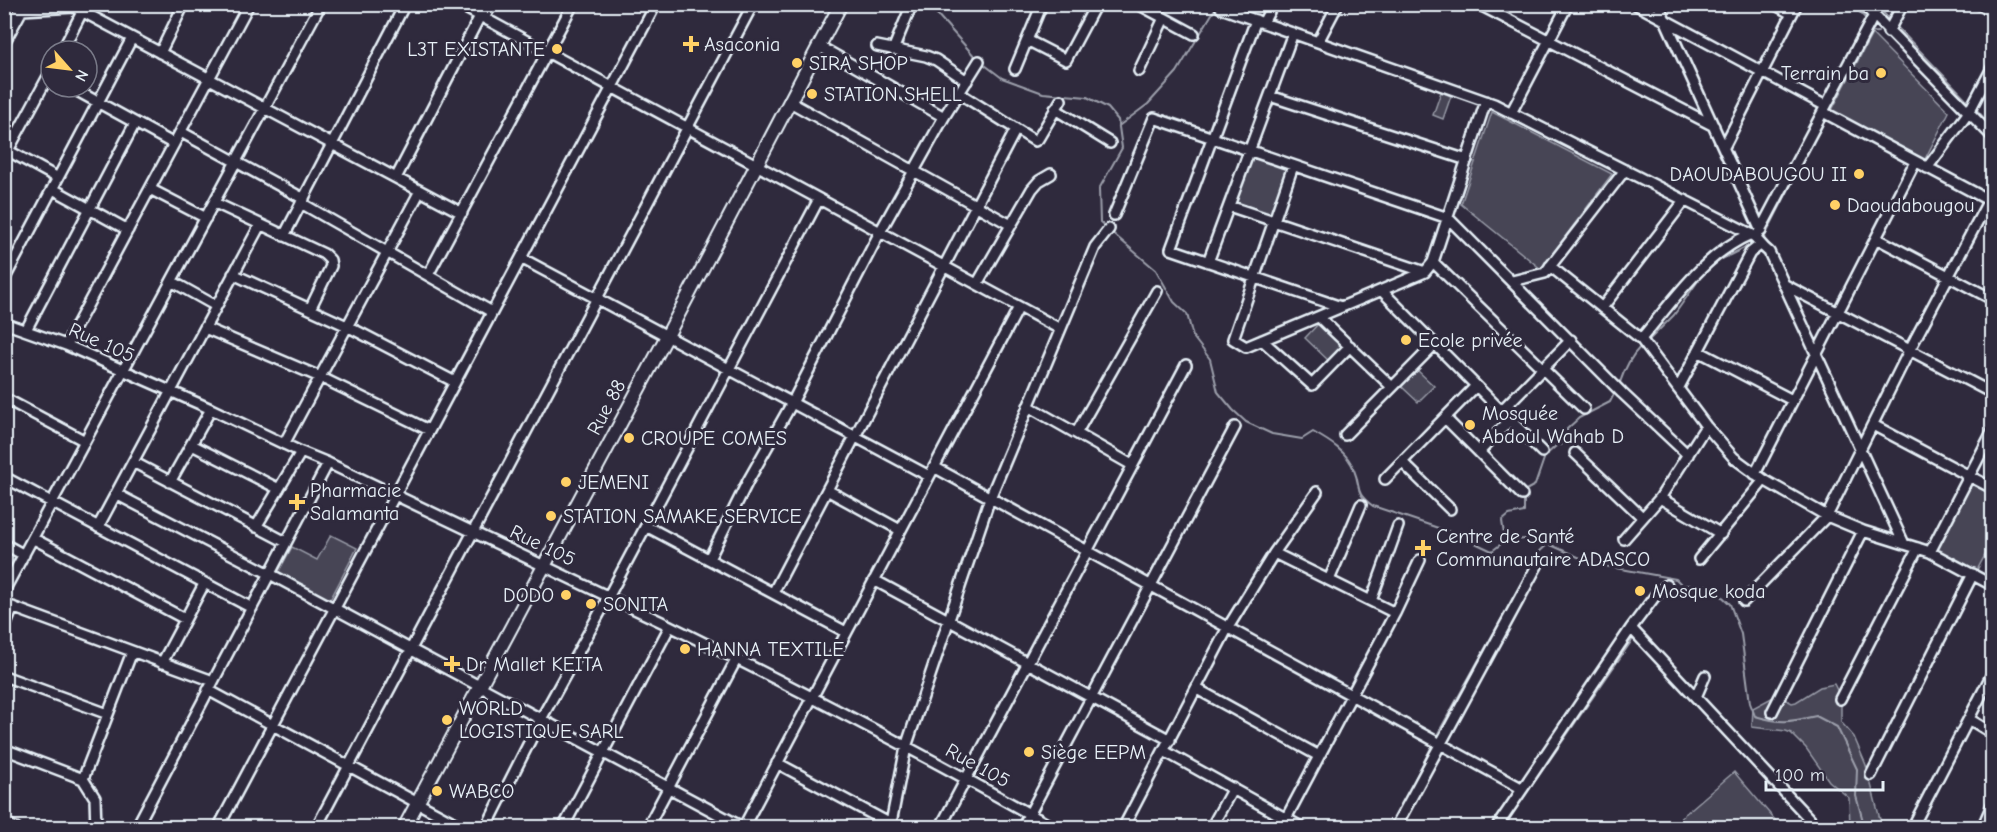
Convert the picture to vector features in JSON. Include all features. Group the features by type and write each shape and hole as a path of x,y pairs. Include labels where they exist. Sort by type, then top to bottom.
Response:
{"main road":[{"name":"Rue 88","path":"404,828 841,4"}],"street":[{"path":"160,53 184,4"},
{"path":"66,345 249,4"},
{"path":"4,591 173,282 321,4"},
{"path":"284,236 405,4"},
{"path":"458,4 1060,329"},
{"path":"396,178 482,17 492,4"},
{"path":"429,276 573,4"},
{"path":"218,828 656,4"},
{"path":"316,828 753,4"},
{"path":"893,50 912,4"},
{"path":"1015,69 1042,4"},
{"path":"1027,40 1066,60 1096,4"},
{"path":"1138,4 1194,34"},
{"path":"1273,4 1259,22 1212,138 1171,249 1341,308"},
{"path":"1318,42 1338,4"},
{"path":"1478,4 1714,126"},
{"path":"1512,113 1568,4"},
{"path":"1635,4 1762,72 1915,162 1991,198 1910,349 1827,516 1744,601"},
{"path":"1658,4 1724,147 1757,237 1769,252 1785,285 1904,544"},
{"path":"1774,4 1792,14"},
{"path":"1724,147 1797,4"},
{"path":"1863,4 1873,17 1992,136"},
{"path":"1888,32 1903,4"},
{"path":"1979,4 1992,12"},
{"path":"4,24 25,8 79,8 462,213"},
{"path":"4,43 25,8"},
{"path":"67,39 79,8"},
{"path":"1221,8 1486,101 1757,237"},
{"path":"1678,389 1873,17"},
{"path":"1138,71 1164,18"},
{"path":"1208,262 1293,33"},
{"path":"4,280 132,38"},
{"path":"819,46 944,117"},
{"path":"877,46 936,60 967,81"},
{"path":"709,560 748,481 792,403 880,232 944,117 980,61"},
{"path":"1927,168 1969,111 1992,68"},
{"path":"959,93 1035,141 1061,100"},
{"path":"39,94 6,153 58,178"},
{"path":"1270,96 1467,160"},
{"path":"91,99 174,144"},
{"path":"1293,166 1233,339 1246,347 1425,273 1433,262 1486,101"},
{"path":"790,102 1011,225"},
{"path":"1055,109 1110,143"},
{"path":"1114,215 1154,118 1448,218 1688,455"},
{"path":"26,330 135,123"},
{"path":"773,593 1016,129"},
{"path":"181,132 492,312"},
{"path":"1755,474 1915,162"},
{"path":"1512,281 1545,273 1625,170"},
{"path":"977,284 1032,189 1039,181 1051,174"},
{"path":"52,189 128,230"},
{"path":"150,189 206,219"},
{"path":"284,444 420,191"},
{"path":"486,828 541,719 819,199"},
{"path":"1602,308 1685,200"},
{"path":"215,203 324,254 330,260 331,267 310,309"},
{"path":"1229,206 1425,273"},
{"path":"98,527 260,225"},
{"path":"777,763 893,826 906,747 990,498 1095,247 1109,229"},
{"path":"1641,339 1702,267 1736,240 1757,237"},
{"path":"1876,238 1992,299"},
{"path":"521,258 855,436 990,498 1521,788"},
{"path":"1433,262 1584,409"},
{"path":"1550,266 1641,339 1706,426 1734,458 1755,474 1827,516 1863,531 1930,552 1992,585"},
{"path":"233,274 347,326 455,382"},
{"path":"173,282 216,306"},
{"path":"1785,285 1992,393"},
{"path":"1077,432 1157,291"},
{"path":"1382,291 1542,452"},
{"path":"116,494 743,827 1019,307"},
{"path":"1319,316 1392,387"},
{"name":"Rue 105","path":"4,323 66,345 211,409 670,626 967,778 1054,828"},
{"path":"205,328 320,376 429,430"},
{"path":"1262,340 1312,385 1350,346"},
{"path":"1501,411 1571,340"},
{"path":"1345,435 1435,344"},
{"path":"1698,351 1792,400"},
{"path":"940,828 1186,365"},
{"path":"1385,479 1476,386"},
{"path":"4,398 85,441"},
{"path":"1028,406 1132,465"},
{"path":"170,482 211,409"},
{"path":"1445,418 1522,495"},
{"path":"1479,452 1510,420"},
{"path":"1874,425 1992,488"},
{"path":"1624,538 1660,498 1706,426"},
{"path":"1023,828 1235,427"},
{"path":"1930,552 1992,432"},
{"path":"192,445 279,489"},
{"path":"256,527 301,452"},
{"path":"1575,453 1642,517"},
{"path":"133,462 286,542"},
{"path":"1401,462 1450,509"},
{"path":"136,828 328,463"},
{"path":"4,477 252,608"},
{"path":"1699,559 1764,480"},
{"path":"827,490 900,530"},
{"path":"1123,828 1227,629 1274,553 1317,492"},
{"path":"1660,498 1721,534"},
{"path":"1329,580 1361,506"},
{"path":"646,526 846,632"},
{"path":"1371,601 1398,526"},
{"path":"1772,712 1863,531"},
{"path":"34,539 185,619"},
{"path":"4,544 24,555"},
{"path":"1840,699 1918,548"},
{"path":"1274,553 1395,613"},
{"path":"1281,828 1395,613 1420,560"},
{"path":"1395,828 1538,564"},
{"path":"1871,775 1973,574"},
{"path":"874,580 1170,740"},
{"path":"162,663 204,584"},
{"path":"1496,828 1630,628 1655,596 1667,585"},
{"path":"4,630 9,605 213,681"},
{"path":"563,828 670,626"},
{"path":"1630,628 1818,828"},
{"path":"83,779 132,652"},
{"path":"648,828 736,660"},
{"path":"1912,828 1992,674"},
{"path":"4,676 108,714"},
{"path":"1696,697 1705,676"},
{"path":"1197,689 1319,756"},
{"path":"208,690 464,828"},
{"path":"1969,719 1992,733"},
{"path":"4,749 83,779 95,798 96,828"},
{"path":"1164,751 1303,828"},
{"path":"1211,828 1233,788"},
{"path":"1982,828 1992,806"},
{"path":"4,823 16,828"}],"shaded area":[{"name":"Terrain ba","path":"1872,34 1949,112 1924,161 1831,112"},
{"path":"1441,92 1451,96 1443,119 1433,115"},
{"path":"1492,112 1612,174 1541,269 1461,204"},
{"path":"1250,153 1288,168 1271,218 1232,204"},
{"path":"1320,322 1345,346 1330,362 1305,338"},
{"path":"1417,370 1434,386 1418,402 1401,386"},
{"path":"1970,480 1992,494 1992,542 1977,570 1934,549"},
{"path":"331,535 357,548 330,600 278,573 292,547 317,560"},
{"path":"1834,684 1841,698 1841,722 1854,737 1866,765 1882,827 1850,827 1849,798 1829,781 1806,748 1786,731 1752,727 1753,708 1777,695 1792,703 1820,687"},
{"path":"1734,772 1781,827 1670,827"}],"waterway":[{"path":"928,4 976,58"},
{"path":"1120,125 1148,104 1177,72 1218,4"},
{"path":"1852,4 1868,21"},
{"path":"1875,4 1890,20"},
{"path":"1896,26 1971,104"},
{"path":"1297,30 1318,37"},
{"path":"1869,33 1878,32"},
{"path":"981,62 1002,78 1043,93 1087,97 1108,108 1118,120 1122,148 1099,189 1100,222 1106,227"},
{"path":"1828,113 1836,96"},
{"path":"1975,108 1992,127"},
{"path":"1763,240 1825,118"},
{"path":"1110,231 1156,270 1174,302 1187,314 1193,337 1210,359 1218,392 1233,410 1246,422 1272,434 1302,439 1313,432 1331,443 1343,452 1354,470 1360,493 1373,506 1456,534 1492,551 1505,541 1535,538 1594,564 1676,579 1682,585 1710,585 1730,604 1741,634 1750,703 1755,716 1786,721 1816,716 1837,727 1857,769 1856,796 1865,828"},
{"path":"1646,343 1674,315 1705,271 1722,259 1754,243"},
{"path":"1619,385 1628,364 1641,346"},
{"path":"1505,541 1502,521 1509,515 1524,512 1524,491 1535,485 1545,456 1567,438 1567,429 1579,418 1610,402 1616,390"},
{"path":"1436,737 1538,553 1549,543"},
{"path":"1654,603 1682,585"},
{"path":"1504,826 1635,636"},
{"path":"1415,779 1434,742"}],"place":[{"name":"Asaconia","path":"691,44"},
{"name":"L3T EXISTANTE","path":"557,49"},
{"name":"SIRA SHOP","path":"797,63"},
{"name":"Terrain ba","path":"1881,73"},
{"name":"STATION SHELL","path":"812,94"},
{"name":"DAOUDABOUGOU II","path":"1859,174"},
{"name":"Daoudabougou","path":"1835,205"},
{"name":"Ecole privée","path":"1406,340"},
{"name":"Mosquée Abdoul Wahab D","path":"1470,425"},
{"name":"CROUPE COMES","path":"629,438"},
{"name":"JEMENI","path":"566,482"},
{"name":"Pharmacie Salamanta","path":"297,502"},
{"name":"STATION SAMAKE SERVICE","path":"551,516"},
{"name":"Centre de Santé Communautaire ADASCO","path":"1423,548"},
{"name":"Mosque koda","path":"1640,591"},
{"name":"DODO","path":"566,595"},
{"name":"SONITA","path":"591,604"},
{"name":"HANNA TEXTILE","path":"685,649"},
{"name":"Dr Mallet KEITA","path":"452,664"},
{"name":"WORLD LOGISTIQUE SARL","path":"447,720"},
{"name":"Siège EEPM","path":"1029,752"},
{"name":"WABCO","path":"437,791"}]}
